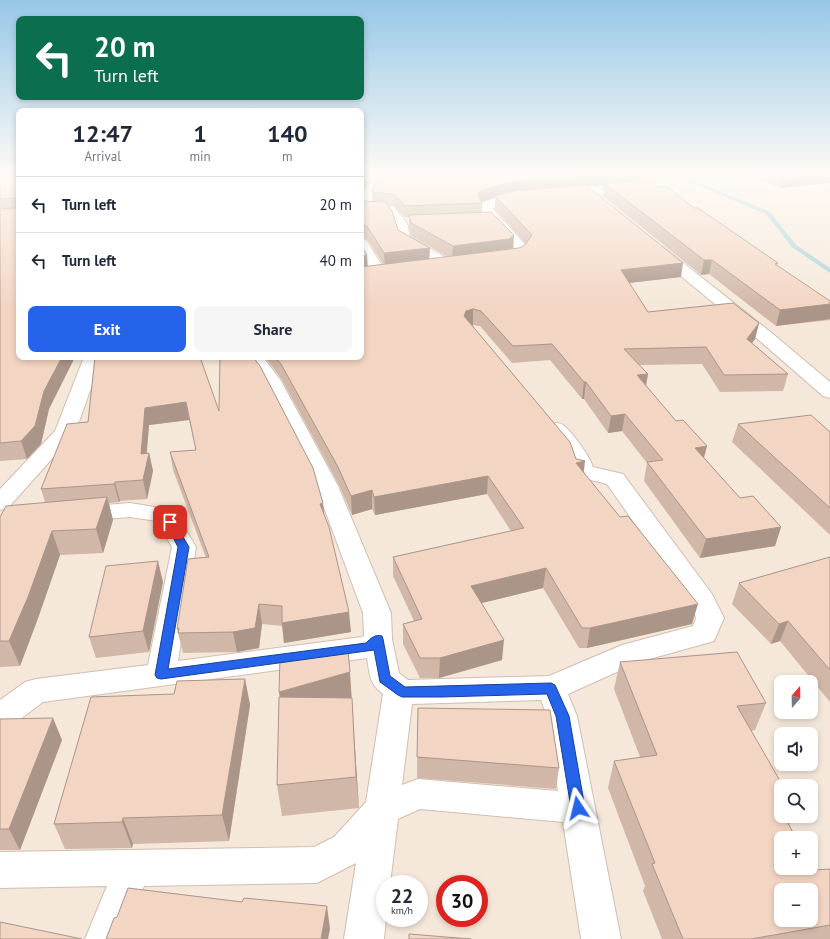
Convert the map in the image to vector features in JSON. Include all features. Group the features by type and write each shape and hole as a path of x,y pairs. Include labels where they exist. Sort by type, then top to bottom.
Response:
{"street":[{"path":"397,219 400,223 404,239 450,266"},
{"path":"478,219 494,219 522,249 518,255 512,258 488,261"},
{"path":"400,223 415,222"},
{"path":"645,240 767,338 830,392"},
{"path":"364,251 373,275 395,272"},
{"path":"427,268 466,264"},
{"path":"5,514 65,433 92,360"},
{"path":"256,360 272,381 327,486 377,613 378,639 385,678 402,692 551,688 632,653 704,634 710,618 703,601 614,479 582,471 579,458 544,416"},
{"path":"61,515 130,510 164,515 170,522 184,547 161,675"},
{"path":"0,720 12,708 36,691 370,647 378,639"},
{"path":"551,688 562,716 601,939"},
{"path":"364,939 380,811 399,689"},
{"path":"0,870 317,865 347,849 380,811 418,794 578,808"},
{"path":"106,939 132,868"}],"shaded area":[{"path":"0,219 5,219 16,328 16,360 364,360 364,219 830,219 830,939 0,939"}],"building":[{"path":"0,219 16,219 16,360 60,360 44,391 35,426 21,441 0,443"},
{"path":"364,219 394,219 398,230 430,248 384,253 367,226 364,226"},
{"path":"410,219 498,219 514,235 509,239 453,246 411,223"},
{"path":"517,219 628,219 683,263 621,270 648,312 733,303 759,323 747,339 788,374 724,375 706,347 624,349 648,374 637,375 676,421 683,420 707,446 695,448 740,498 753,496 781,527 706,539 647,462 663,460 625,414 611,416 586,382 584,382 552,344 513,346 481,311 473,309 466,311 464,316 570,442 576,459 585,461 576,463 620,517 628,516 698,604 590,628 582,628 546,568 471,586 504,640 440,658 420,658 403,624 422,619 393,557 524,528 488,476 374,497 372,490 351,496 338,467 278,360 364,360 364,267 519,248 525,245 532,235"},
{"path":"650,219 714,219 778,263 775,264 830,301 830,304 780,310 712,260 704,260"},
{"path":"95,360 201,360 219,411 220,360 255,360 260,366 313,468 323,503 320,504 329,527 349,612 282,623 282,606 259,604 255,628 233,632 178,633 179,628 177,629 188,559 209,557 170,452 196,450 186,402 145,408 141,454 149,453 143,480 115,482 114,484 41,489 67,424 88,422"},
{"path":"811,415 830,432 830,508 738,424"},
{"path":"107,497 96,529 52,531 28,597 9,641 0,641 0,517 6,506"},
{"path":"830,557 830,670 788,621 779,624 739,583"},
{"path":"158,561 143,631 89,637 106,566"},
{"path":"348,650 350,672 279,692 280,657"},
{"path":"737,652 766,703 737,706 779,779 774,779 774,823 788,823 792,831 774,831 774,875 818,875 818,870 830,869 830,925 751,939 683,939 652,864 655,863 614,761 657,755 620,662"},
{"path":"245,679 222,815 123,818 122,822 54,824 91,697 174,694 177,681"},
{"path":"279,697 352,698 356,777 277,785"},
{"path":"418,708 550,710 559,768 417,757"},
{"path":"53,718 9,829 0,829 0,719"},
{"path":"128,888 242,902 244,898 327,906 321,939 106,939 114,918 117,917"},
{"path":"0,922 82,939 0,939"},
{"path":"409,934 471,939 409,939"}],"waterway":[{"path":"773,219 794,246 830,271"}],"route":[{"path":"170,522 184,547 161,675 370,647 378,639 385,678 402,692 551,688 562,716 578,808"}]}
